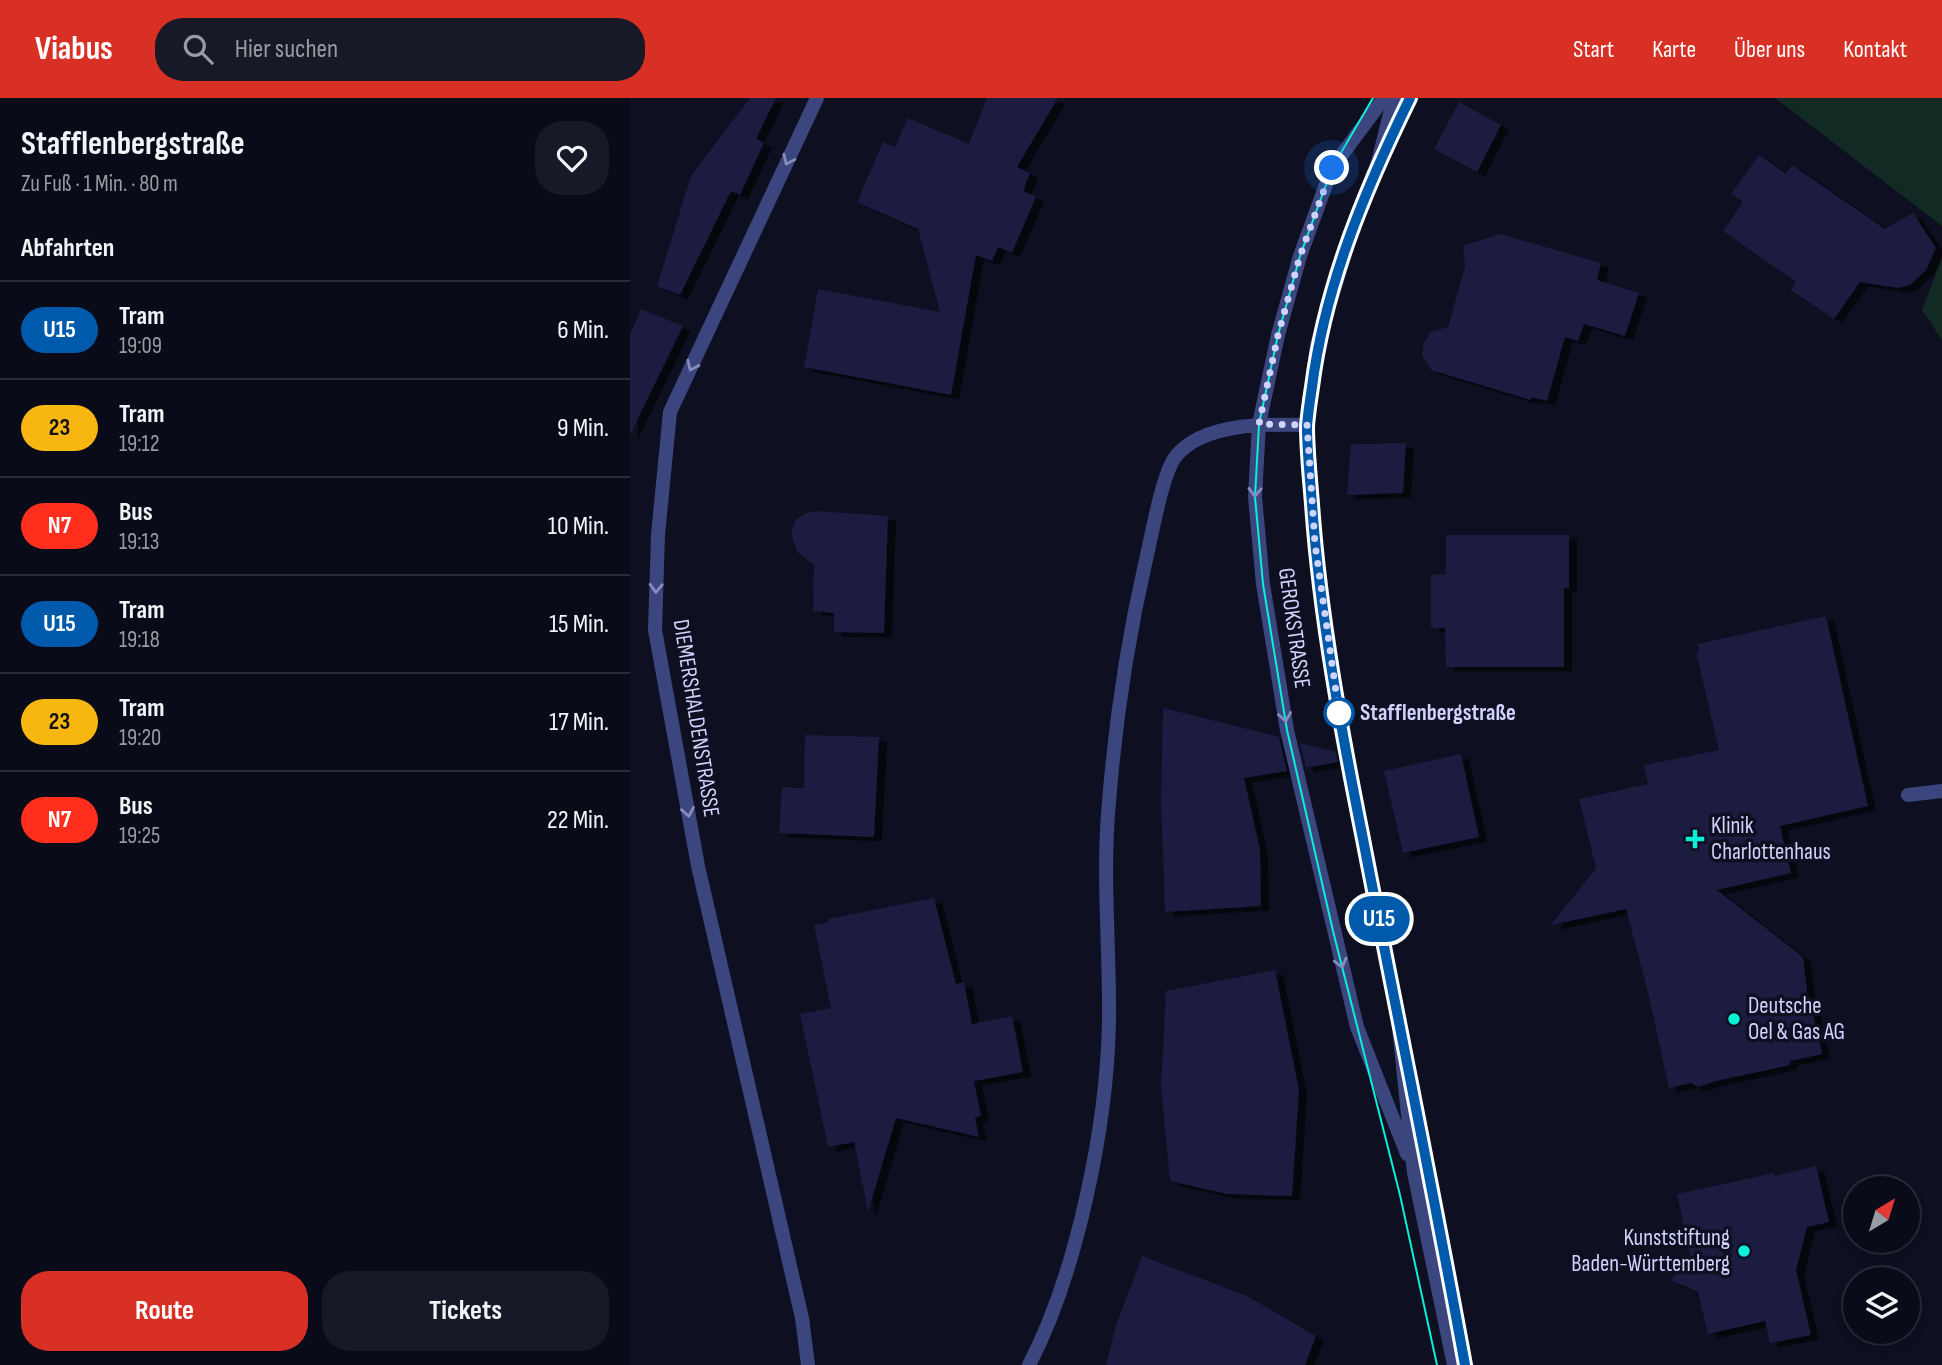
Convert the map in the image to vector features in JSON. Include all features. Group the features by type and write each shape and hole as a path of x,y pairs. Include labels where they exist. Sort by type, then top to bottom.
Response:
{"street":[{"name":"DIEMERSHALDENSTRASSE","path":"808,1365 802,1318 698,866 655,630 658,535 670,412 817,98"},
{"name":"GEROKSTRASSE","path":"1384,98 1332,168 1300,256 1278,335 1259,424 1255,497 1263,584 1287,730 1357,1027 1414,1173"},
{"name":"GEROKSTRASSE","path":"1394,98 1378,162 1357,215 1317,345 1307,425 1315,544 1341,728 1398,1018 1414,1173 1454,1365"},
{"path":"1029,1365 1060,1294 1083,1208 1104,1089 1109,1024 1108,804 1139,592 1161,495 1175,457 1197,438 1259,424 1307,425"},
{"path":"1909,795 1942,791"}],"green space":[{"path":"1775,98 1942,98 1942,226"},
{"path":"1942,258 1942,340 1922,310"}],"building":[{"path":"750,98 776,98 756,139 764,143 740,195 731,191 680,295 657,286 691,176"},
{"path":"987,98 1058,98 1017,167 1030,173 1023,191 1036,197 1012,253 998,247 992,261 976,255 951,395 804,367 818,289 940,312 918,229 857,202 883,142 895,147 908,118 969,144"},
{"path":"1459,102 1501,125 1477,172 1434,149"},
{"path":"1759,155 1786,174 1792,165 1885,229 1913,213 1936,248 1926,270 1910,285 1898,288 1860,282 1834,319 1791,290 1796,282 1723,231 1743,202 1731,194"},
{"path":"1500,234 1601,263 1597,280 1639,293 1625,336 1584,324 1578,341 1565,337 1547,401 1531,397 1531,400 1431,370 1422,355 1424,343 1431,332 1448,327 1465,267 1463,246"},
{"path":"641,309 683,326 630,435 630,335"},
{"path":"1406,443 1403,493 1347,495 1351,444"},
{"path":"815,511 888,516 884,633 834,632 834,613 813,611 814,565 797,552 792,529 796,520"},
{"path":"1446,535 1569,535 1569,589 1564,588 1564,667 1446,667 1445,628 1431,628 1431,575 1446,574"},
{"path":"1826,616 1868,806 1780,826 1791,873 1717,890 1803,957 1809,1008 1812,1009 1822,1054 1790,1061 1790,1065 1698,1087 1691,1083 1669,1088 1626,909 1551,925 1596,868 1579,799 1648,784 1644,765 1719,750 1696,652 1699,651 1698,644"},
{"path":"1163,708 1279,737 1287,771 1244,778 1260,850 1261,906 1165,912 1161,802"},
{"path":"805,735 879,737 874,837 779,833 782,787 804,788"},
{"path":"1300,743 1336,752 1338,762 1306,768"},
{"path":"1461,754 1479,837 1403,853 1384,771"},
{"path":"934,898 956,984 964,982 972,1024 1012,1016 1023,1072 974,1081 981,1116 975,1118 979,1137 896,1118 868,1212 854,1142 828,1147 800,1014 831,1008 814,925 829,922 828,919"},
{"path":"1275,970 1299,1090 1292,1196 1227,1194 1170,1181 1161,1086 1166,991"},
{"name":"Kunststiftung Baden-Württemberg","path":"1816,1166 1829,1222 1807,1227 1796,1270 1811,1335 1770,1343 1765,1321 1708,1334 1698,1292 1671,1280 1690,1255 1677,1194"},
{"path":"1142,1256 1247,1296 1316,1336 1305,1365 1106,1365 1116,1326"}],"tram line":[{"path":"1373,98 1332,168 1300,256 1278,335 1259,424 1255,497 1263,584 1287,730 1333,931 1400,1195 1437,1365"},
{"path":"1410,98 1377,167 1336,275 1318,349 1307,426 1315,540 1338,708 1465,1365"},
{"name":"U15","path":"1410,98 1378,162 1336,278 1317,345 1307,425 1315,544 1341,728 1392,996 1441,1230 1465,1365"}],"place":[{"name":"Stafflenbergstraße","path":"1339,713"},
{"name":"Klinik Charlottenhaus","path":"1695,839"},
{"name":"Deutsche Oel & Gas AG","path":"1734,1019"},
{"name":"Kunststiftung Baden-Württemberg","path":"1744,1251"}],"route":[{"path":"1332,168 1300,256 1278,335 1259,424 1307,425 1315,544 1339,713"}]}
